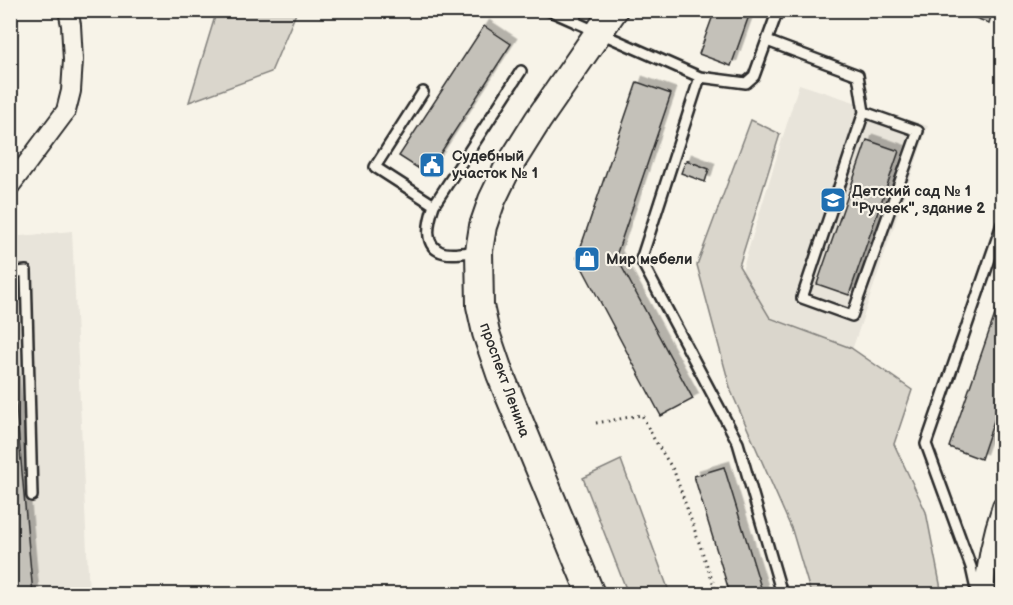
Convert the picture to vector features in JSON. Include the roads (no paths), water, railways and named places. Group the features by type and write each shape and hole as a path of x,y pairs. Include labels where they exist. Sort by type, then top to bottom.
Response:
{"main road":[{"name":"проспект Ленина","path":"591,594 504,383 486,333 480,306 479,251 483,226 506,171 538,120 587,28 614,10"}],"street":[{"path":"10,186 66,111 71,91 73,60 68,10"},
{"path":"984,594 986,571 1002,506"}],"lane":[{"path":"548,10 700,77 746,83 754,76 778,10"},
{"path":"575,10 587,28"},
{"path":"766,41 858,75 864,112 802,298 852,316 918,131 864,112"},
{"path":"479,251 444,253 434,246 428,237 428,224 434,205 521,71"},
{"path":"700,77 641,260 738,443 782,594"},
{"path":"423,92 375,167 434,205"},
{"path":"977,594 971,567 926,444 1002,224"},
{"path":"10,273 26,271 32,496"}],"place":[{"name":"Судебный участок № 1","path":"432,165"},
{"name":"Детский сад № 1 \"Ручеек\", здание 2","path":"833,200"},
{"name":"Мир мебели","path":"587,259"}]}
